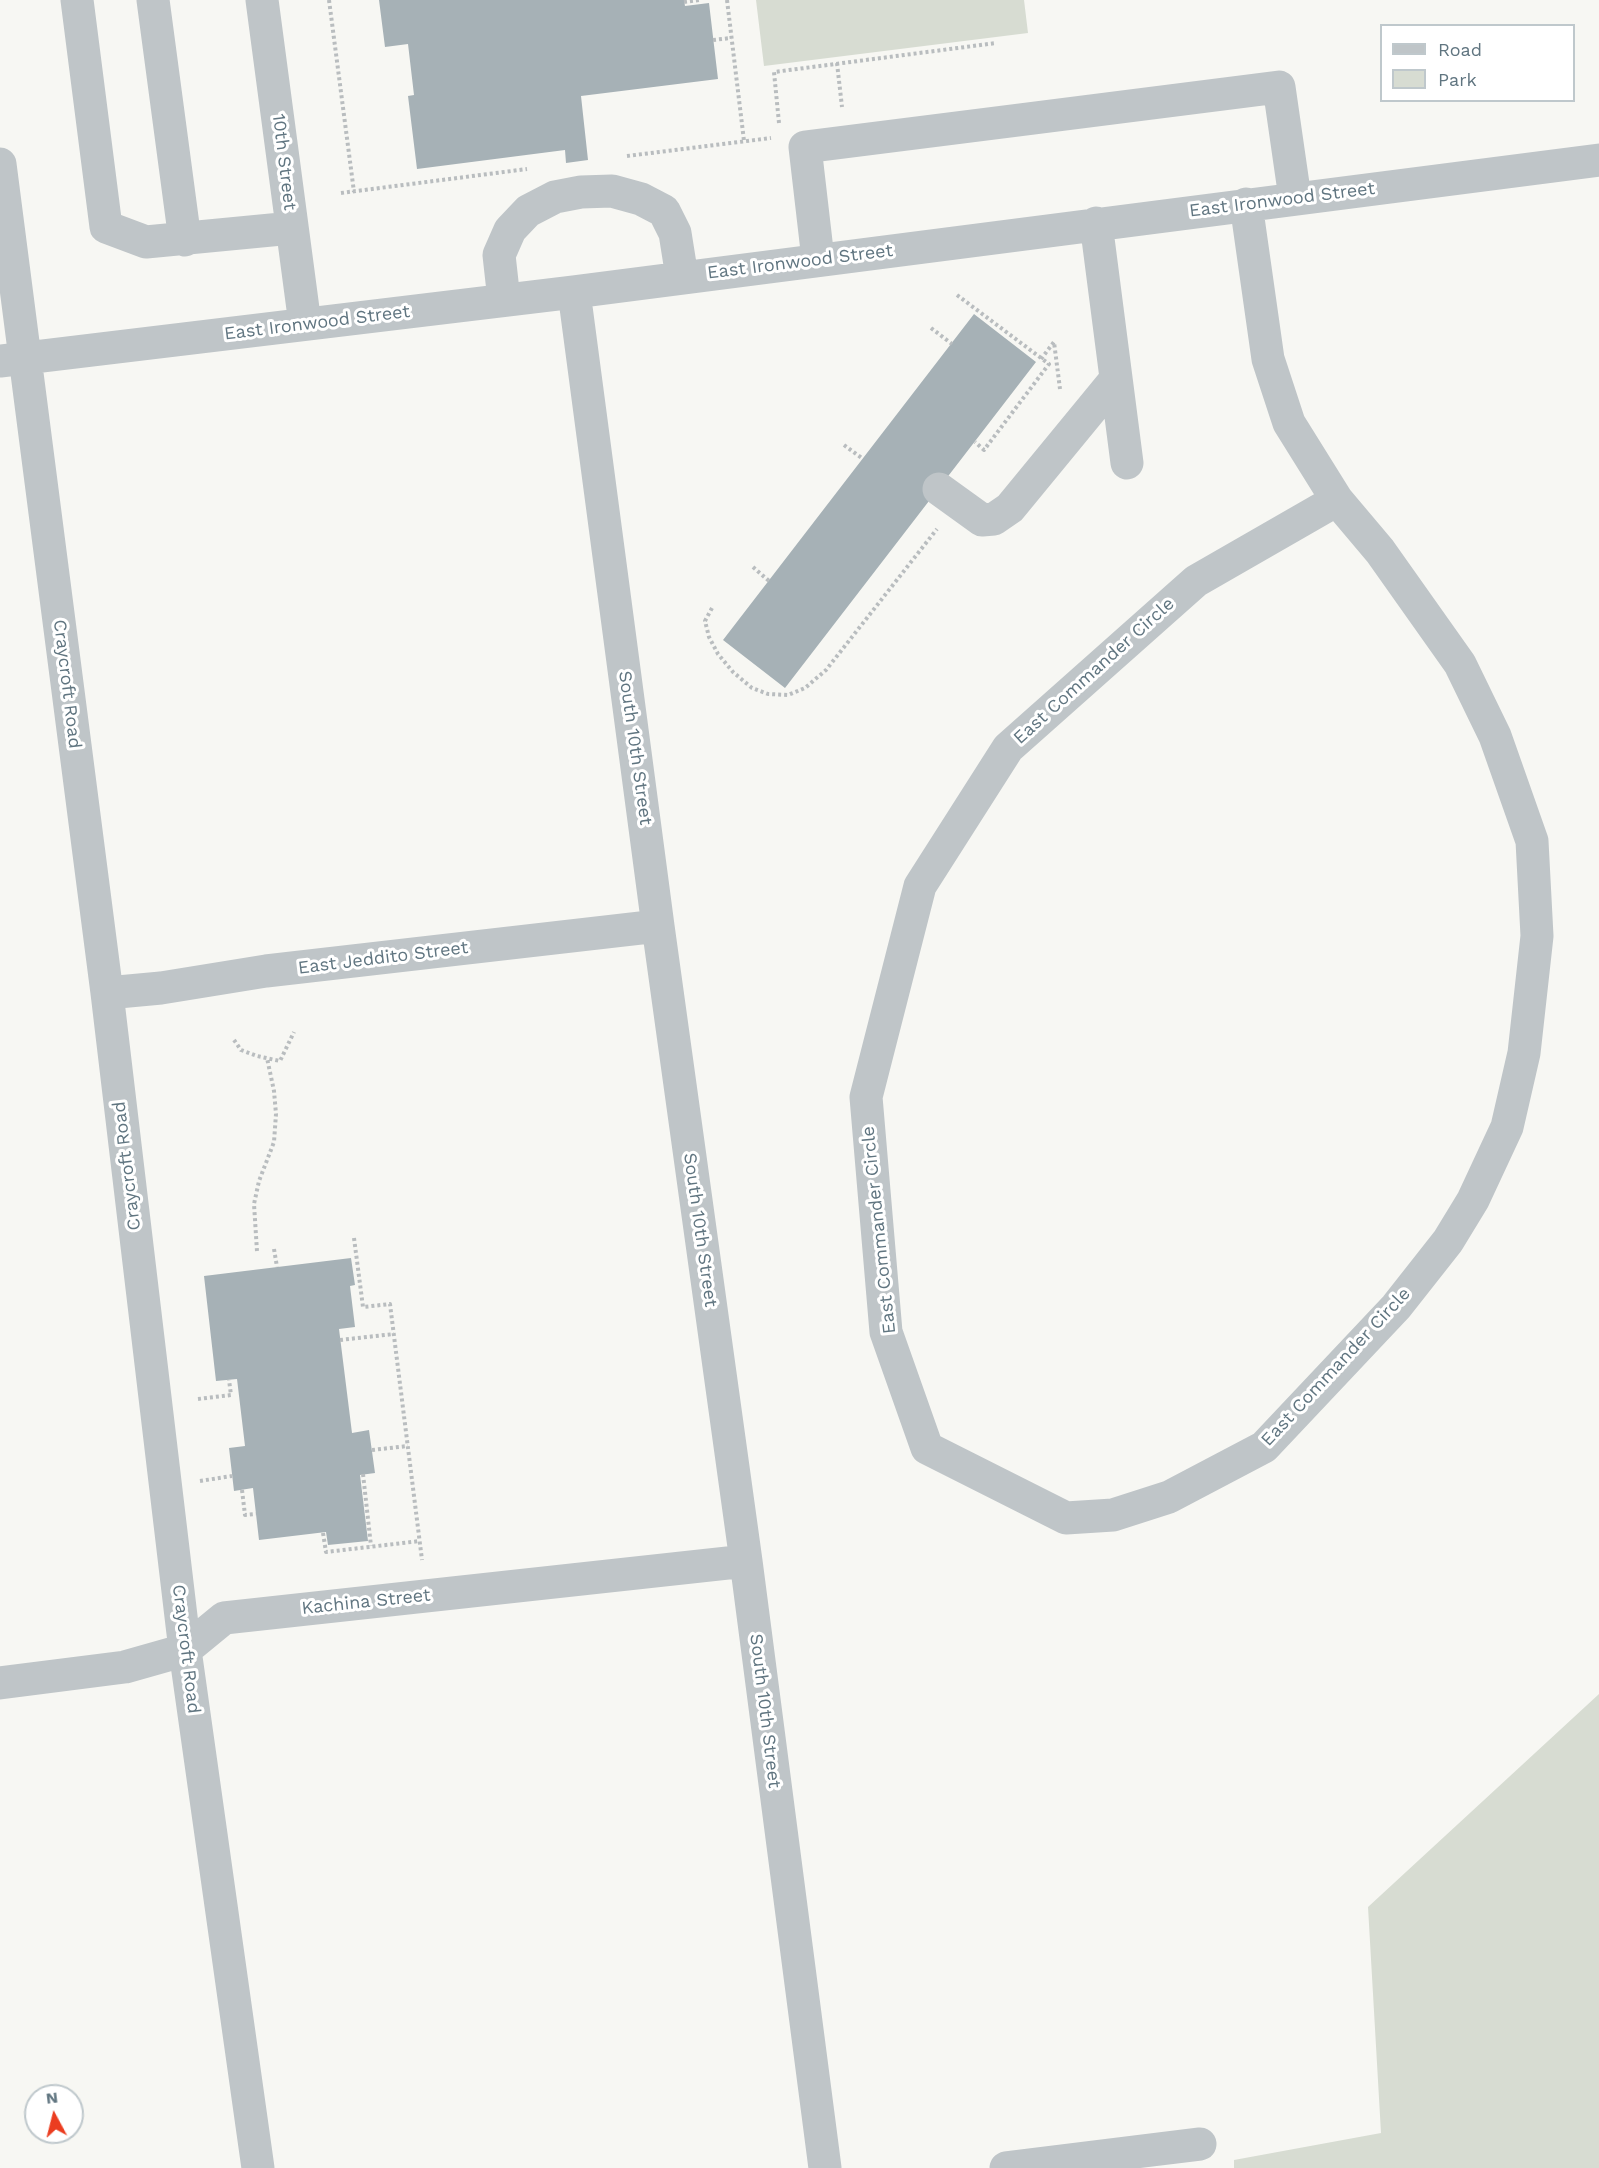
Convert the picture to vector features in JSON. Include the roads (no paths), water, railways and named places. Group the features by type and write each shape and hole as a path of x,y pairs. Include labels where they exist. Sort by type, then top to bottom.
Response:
{"street":[{"path":"77,0 106,227 146,242 292,228"},
{"path":"153,0 184,240"},
{"name":"10th Street","path":"262,0 305,324"},
{"path":"818,259 805,147 1279,87 1295,198"},
{"name":"East Ironwood Street","path":"13,359 574,292 1599,160"},
{"name":"Craycroft Road","path":"0,164 13,359 107,993 185,1650 258,2168"},
{"path":"504,300 499,255 510,230 528,211 555,197 581,192 612,191 641,199 664,211 675,233 682,277"},
{"name":"East Commander Circle","path":"1246,204 1268,359 1289,423 1337,500 1380,551 1461,664 1495,736 1532,841 1537,936 1524,1053 1507,1127 1473,1200 1448,1241 1396,1307 1264,1446 1170,1497 1113,1515 1066,1518 927,1448 886,1332 866,1097 921,886 1008,748 1196,581 1337,500"},
{"path":"1096,223 1127,464"},
{"name":"South 10th Street","path":"574,292 658,926 746,1560 825,2168"},
{"path":"948,496 982,520 994,519 1010,508 1116,379"},
{"name":"East Jeddito Street","path":"107,993 161,988 266,971 658,926"},
{"name":"Kachina Street","path":"0,1683 125,1667 185,1650 224,1618 746,1560"},
{"path":"1006,2168 1200,2144"}]}
